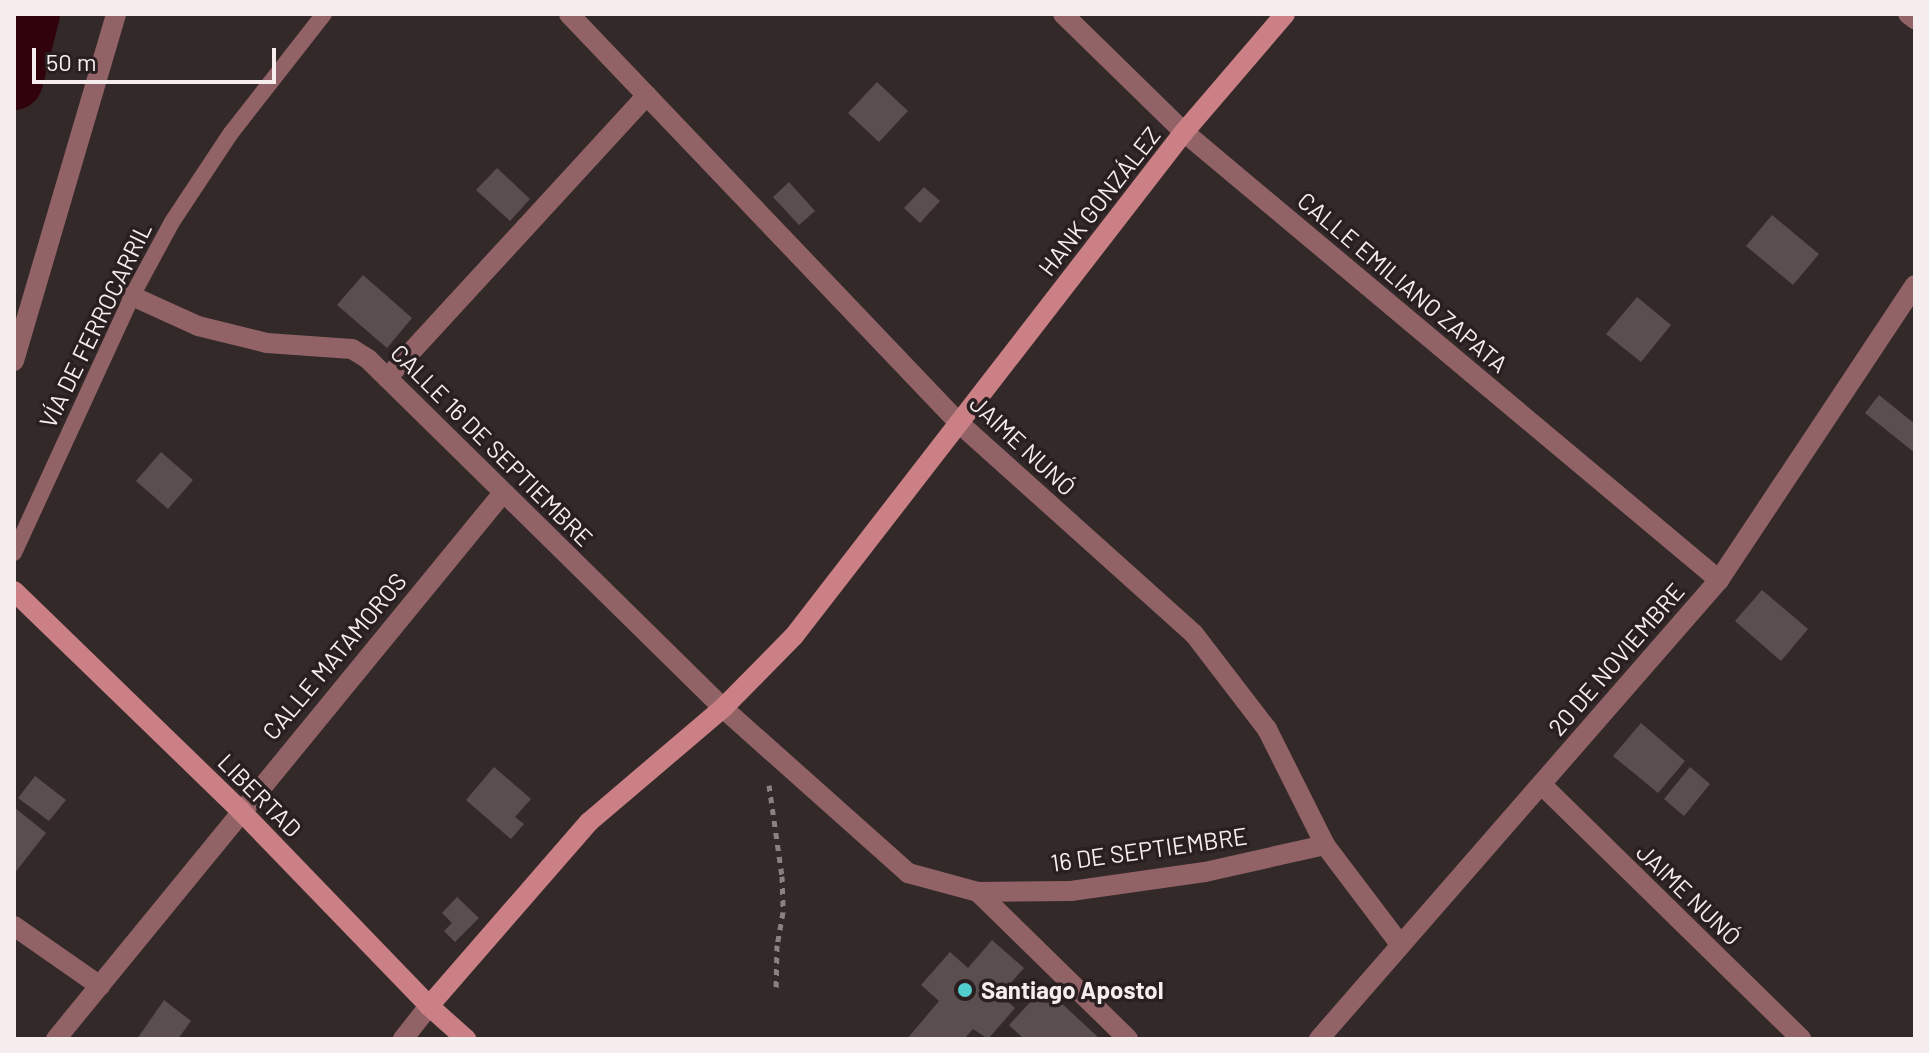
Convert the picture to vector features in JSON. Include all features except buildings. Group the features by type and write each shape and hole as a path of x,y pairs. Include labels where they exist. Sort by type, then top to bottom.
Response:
{"street":[{"path":"14,361 116,14"},
{"name":"JAIME NUNÓ","path":"569,14 960,424 1194,634 1267,729 1325,845 1400,944"},
{"name":"CALLE EMILIANO ZAPATA","path":"1063,14 1184,132 1719,580"},
{"name":"HANK GONZÁLEZ","path":"429,1006 589,822 723,708 794,636 1184,132 1285,14"},
{"path":"1908,14 1915,19"},
{"path":"387,378 647,95"},
{"name":"20 DE NOVIEMBRE","path":"1319,1039 1719,580 1915,285"},
{"name":"CALLE 16 DE SEPTIEMBRE","path":"132,296 198,326 267,343 352,349 387,378 723,708"},
{"name":"CALLE MATAMOROS","path":"56,1039 240,810 502,494"},
{"name":"LIBERTAD","path":"14,591 240,810 429,1006 466,1039"},
{"name":"16 DE SEPTIEMBRE","path":"723,708 908,873 978,892 1071,891 1205,872 1325,845"},
{"name":"JAIME NUNÓ","path":"1542,785 1801,1039"},
{"name":"16 DE SEPTIEMBRE","path":"978,892 1128,1039"},
{"path":"14,926 100,986"},
{"path":"403,1039 429,1006"}],"lane":[{"name":"VÍA DE FERROCARRIL","path":"14,553 132,296 172,222 231,133 324,14"}],"path":[{"path":"763,744 782,876 783,912 777,945 776,991"}],"waterway":[{"path":"14,81 31,14"}],"place":[{"name":"Santiago Apostol","path":"965,990"}]}
